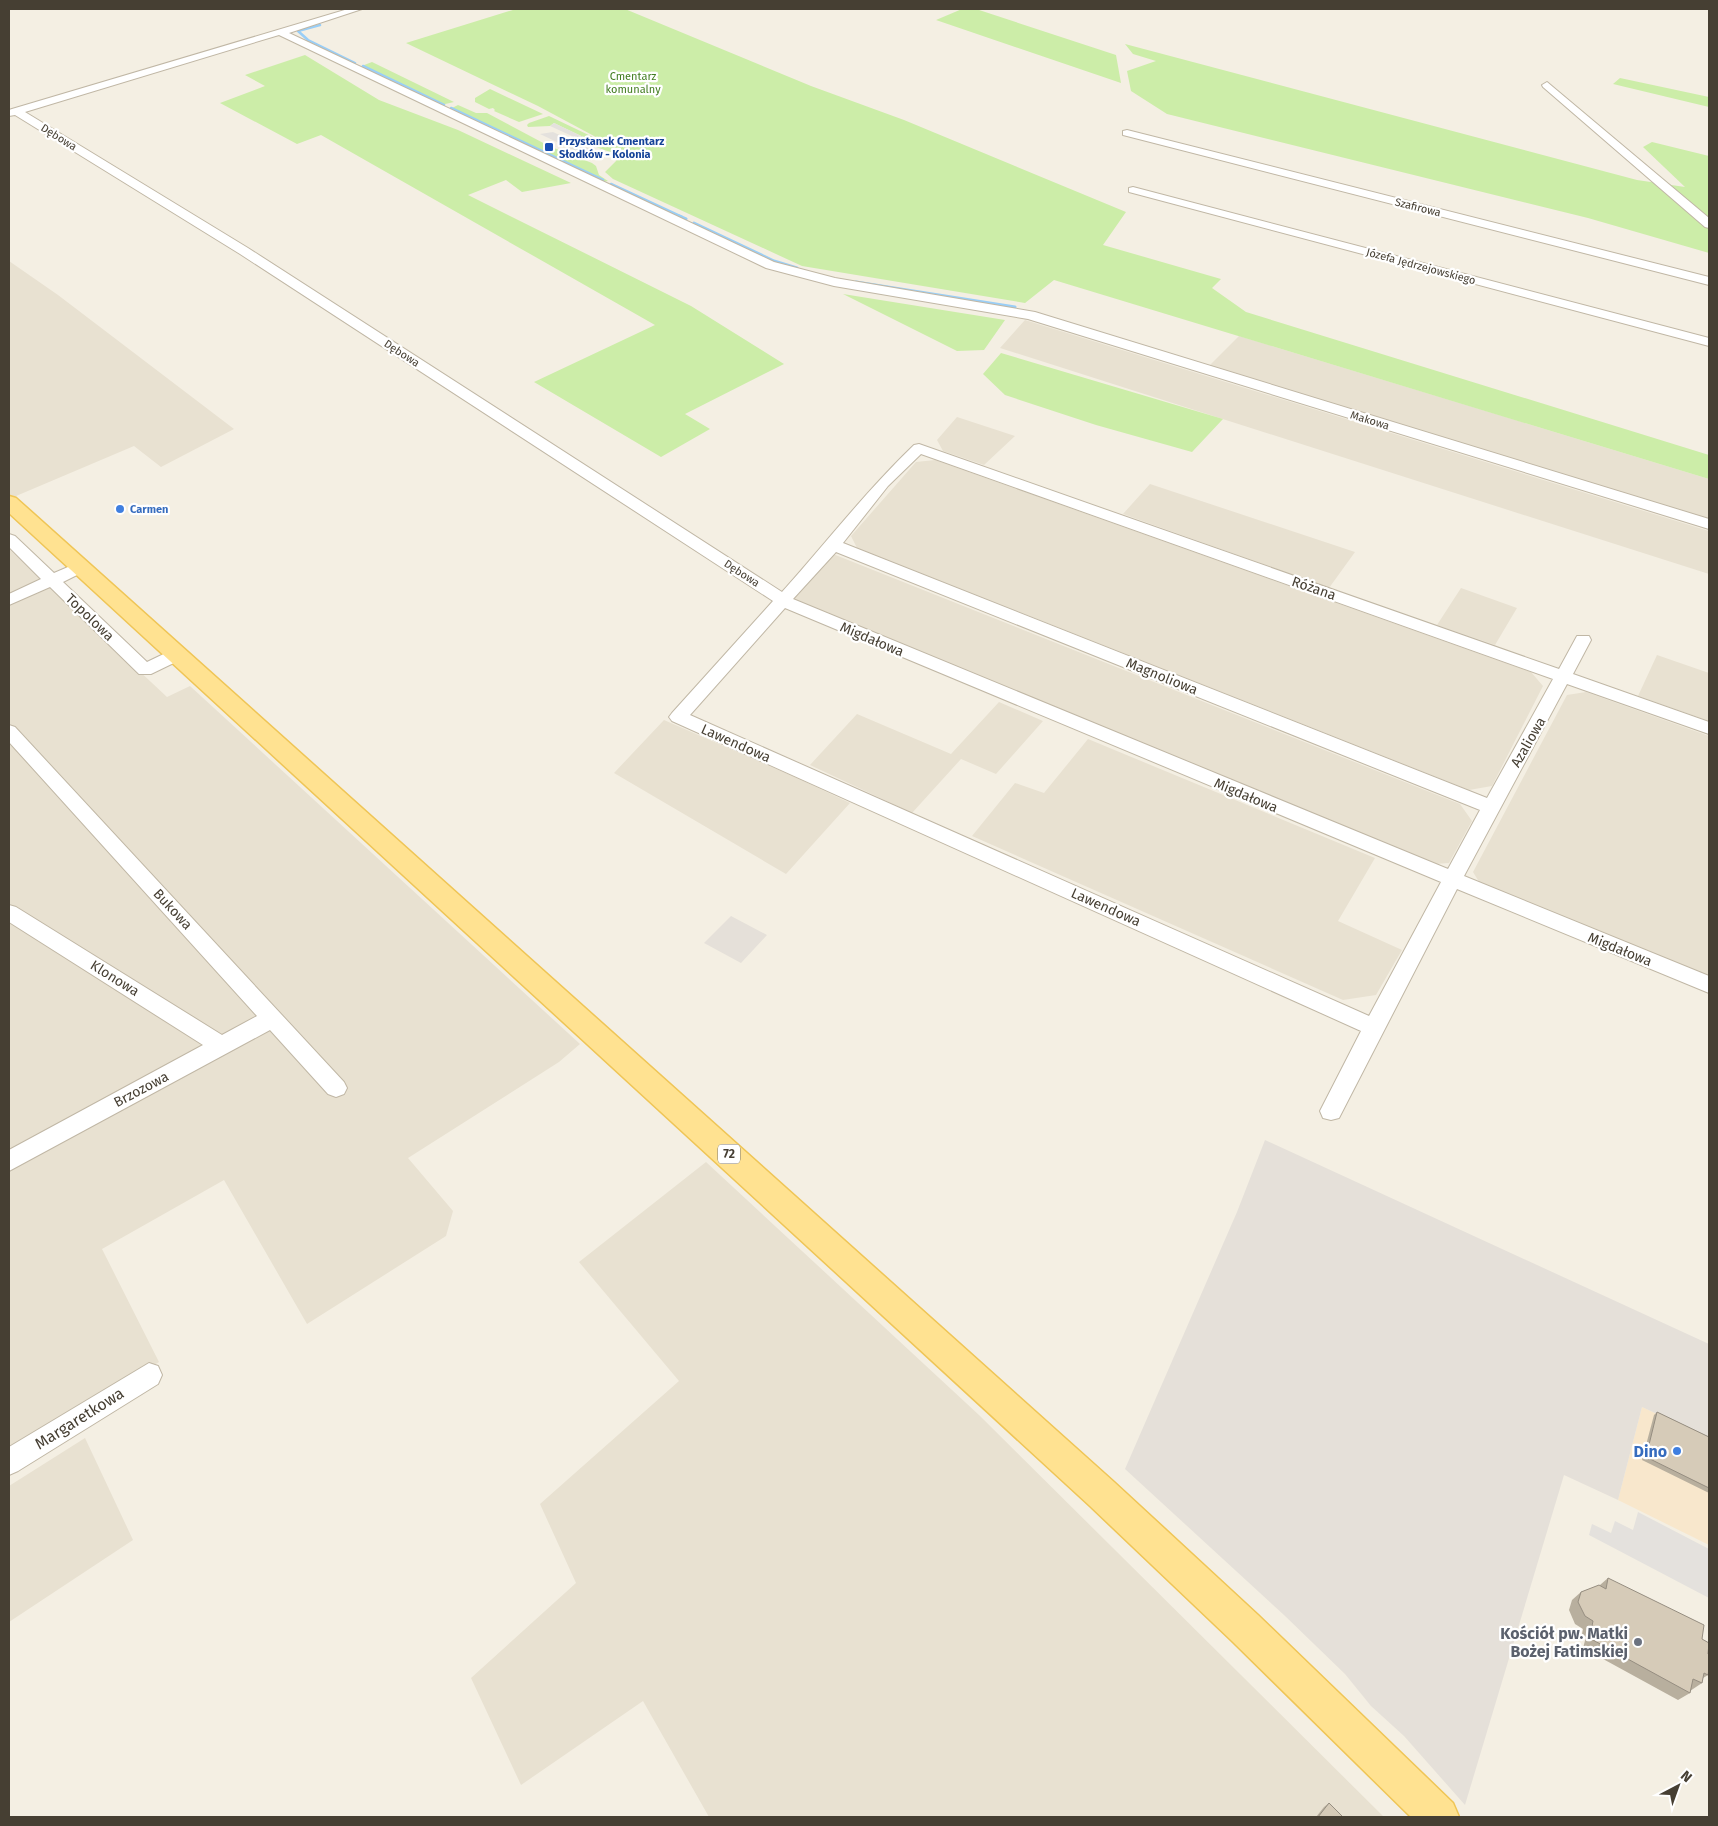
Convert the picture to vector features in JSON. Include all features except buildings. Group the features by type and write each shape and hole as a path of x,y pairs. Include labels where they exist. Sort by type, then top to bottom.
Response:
{"main road":[{"name":"72","path":"9,502 1102,1494 1252,1634 1440,1817"}],"street":[{"path":"12,112 357,9"},
{"name":"Makowa","path":"280,32 689,221 770,265 802,275 962,308 1030,315 1709,524"},
{"path":"1547,85 1709,224"},
{"name":"Dębowa","path":"12,112 244,251 784,600"},
{"name":"Szafirowa","path":"1127,133 1709,281"},
{"name":"Józefa Jędrzejowskiego","path":"1133,190 1709,342"},
{"name":"Różana","path":"833,545 893,472 918,448 1709,728"},
{"name":"Topolowa","path":"9,539 145,670 178,654"},
{"path":"784,600 833,545"},
{"name":"Magnoliowa","path":"833,545 1491,807"},
{"path":"9,600 81,567"},
{"name":"Lawendowa","path":"784,600 678,717 1374,1027"},
{"name":"Migdałowa","path":"784,600 811,614 1453,881 1709,985"},
{"name":"Azaliowa","path":"1453,881 1491,807 1584,640"},
{"name":"Bukowa","path":"9,731 336,1088"},
{"path":"1331,1111 1453,881"},
{"name":"Klonowa","path":"9,912 222,1046"},
{"name":"Brzozowa","path":"9,1161 273,1018"},
{"name":"Margaretkowa","path":"9,1462 149,1375"}],"shaded area":[{"path":"554,123 598,144 596,147 550,126"},
{"path":"553,132 594,151 580,153 540,134"},
{"path":"9,261 58,295 234,429 161,467 134,446 9,499"},
{"path":"1025,320 1709,531 1709,574 1000,348"},
{"path":"1239,336 1709,479 1709,519 1209,366"},
{"path":"957,417 1015,436 984,465 943,451 937,440"},
{"path":"935,460 1531,672 1543,686 1492,786 1469,790 857,548 851,536 916,462"},
{"path":"1150,484 1355,552 1329,588 1123,514"},
{"path":"9,549 167,697 190,686 580,1044 559,1062 408,1158 453,1211 446,1236 307,1324 224,1180 102,1249 159,1362 9,1452"},
{"path":"833,554 1460,804 1472,821 1449,863 1435,864 792,600"},
{"path":"1461,588 1517,608 1495,645 1437,625"},
{"path":"1657,655 1709,673 1709,721 1638,696"},
{"path":"1586,692 1709,736 1709,977 1481,885 1473,872 1567,695"},
{"path":"999,702 1043,721 996,774 961,759 912,813 810,765 857,714 951,754"},
{"path":"664,720 850,803 786,874 614,773"},
{"path":"1088,739 1375,858 1338,921 1402,950 1376,995 1343,1000 972,836 1015,783 1044,793"},
{"path":"731,916 767,935 741,963 704,943"},
{"path":"1265,1140 1709,1344 1709,1438 1642,1407 1618,1500 1564,1475 1465,1805 1404,1736 1371,1706 1345,1674 1284,1615 1125,1469 1237,1212"},
{"path":"706,1162 979,1415 1384,1817 709,1817 643,1701 521,1785 471,1678 576,1583 540,1504 679,1381 579,1262"},
{"path":"1642,1407 1709,1438 1709,1545 1618,1500"},
{"path":"85,1438 133,1540 9,1622 9,1486"},
{"path":"1638,1512 1709,1549 1709,1598 1589,1535 1592,1524 1611,1533 1615,1521 1633,1530"}],"green space":[{"name":"Cmentarz komunalny","path":"516,9 625,9 811,86 904,120 1126,212 1103,245 1221,279 1212,288 1246,312 1709,455 1709,479 1054,280 1025,303 802,266 613,179 605,172 620,157 627,154 623,151 613,153 596,147 598,144 554,123 550,126 528,127 529,123 549,116 622,151 538,106 406,43"},
{"path":"962,9 976,9 1116,55 1121,83 936,20"},
{"path":"1125,44 1637,180 1685,187 1643,147 1652,142 1709,156 1709,253 1588,218 1167,114 1131,91 1127,71 1156,61 1133,54"},
{"path":"305,55 379,100 458,130 571,183 522,192 506,180 468,195 691,306 784,364 685,414 710,429 661,457 534,382 655,325 321,135 297,144 220,103 265,86 245,75"},
{"path":"372,62 454,102 441,105 359,67"},
{"path":"1620,78 1709,97 1709,107 1613,84"},
{"path":"490,89 543,114 519,122 494,111 493,108 489,109 475,102 475,98"},
{"path":"458,105 476,113 487,113 547,145 544,147 554,148 592,163 596,166 599,175 608,181 602,182 450,109"},
{"path":"843,294 1005,320 984,350 957,351"},
{"path":"1001,353 1223,419 1192,452 1096,425 1005,395 983,374"}],"waterway":[{"path":"320,25 298,31 308,40 355,63"},
{"path":"363,66 444,105"},
{"path":"451,108 603,180"},
{"path":"611,184 682,217"},
{"path":"679,216 686,219"},
{"path":"694,223 774,261 797,268"},
{"path":"856,282 1015,307"}],"place":[{"name":"Przystanek Cmentarz Słodków - Kolonia","path":"549,147"},
{"name":"Carmen","path":"120,509"},
{"name":"Dino","path":"1677,1451"},
{"name":"Kościół pw. Matki Bożej Fatimskiej","path":"1638,1642"}]}
